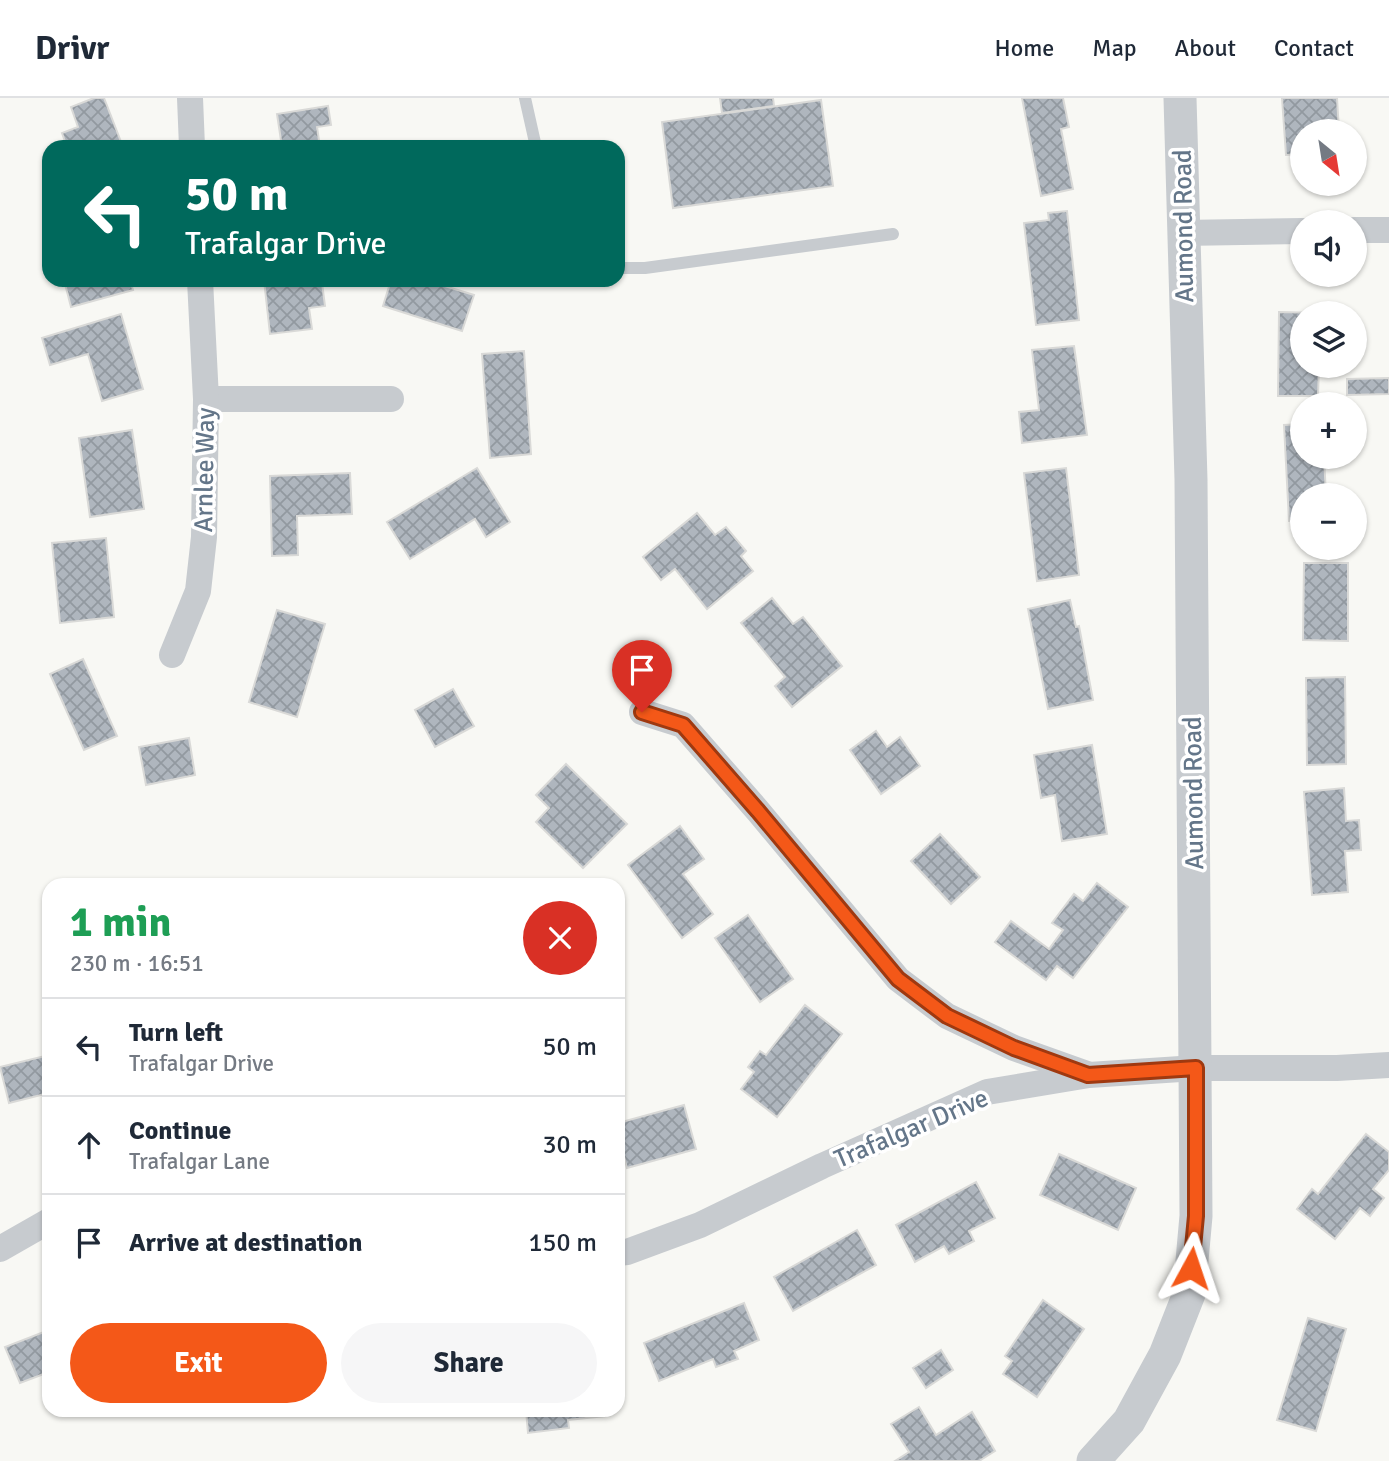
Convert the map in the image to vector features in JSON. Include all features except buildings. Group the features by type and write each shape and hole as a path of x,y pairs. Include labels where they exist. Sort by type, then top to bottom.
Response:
{"street":[{"path":"190,98 192,140"},
{"name":"Aumond Road","path":"1093,1461 1129,1421 1166,1355 1189,1294 1196,1216 1191,480 1180,98"},
{"path":"1367,230 1389,230"},
{"path":"1182,233 1290,231"},
{"name":"Arnlee Way","path":"172,655 198,592 204,537 206,399 200,287"},
{"path":"206,399 391,399"},
{"path":"642,712 683,725 898,979 947,1016 1014,1048 1088,1075"},
{"name":"Trafalgar Drive","path":"625,1252 700,1225 822,1166 987,1092 1088,1075 1196,1068 1337,1068 1389,1065"},
{"path":"0,1249 42,1225"}],"lane":[{"path":"525,98 534,140"},
{"path":"625,268 645,268 893,233"}],"route":[{"path":"642,712 683,725 898,979 947,1016 1014,1048 1088,1075 1196,1068 1196,1216 1191,1268"}]}
